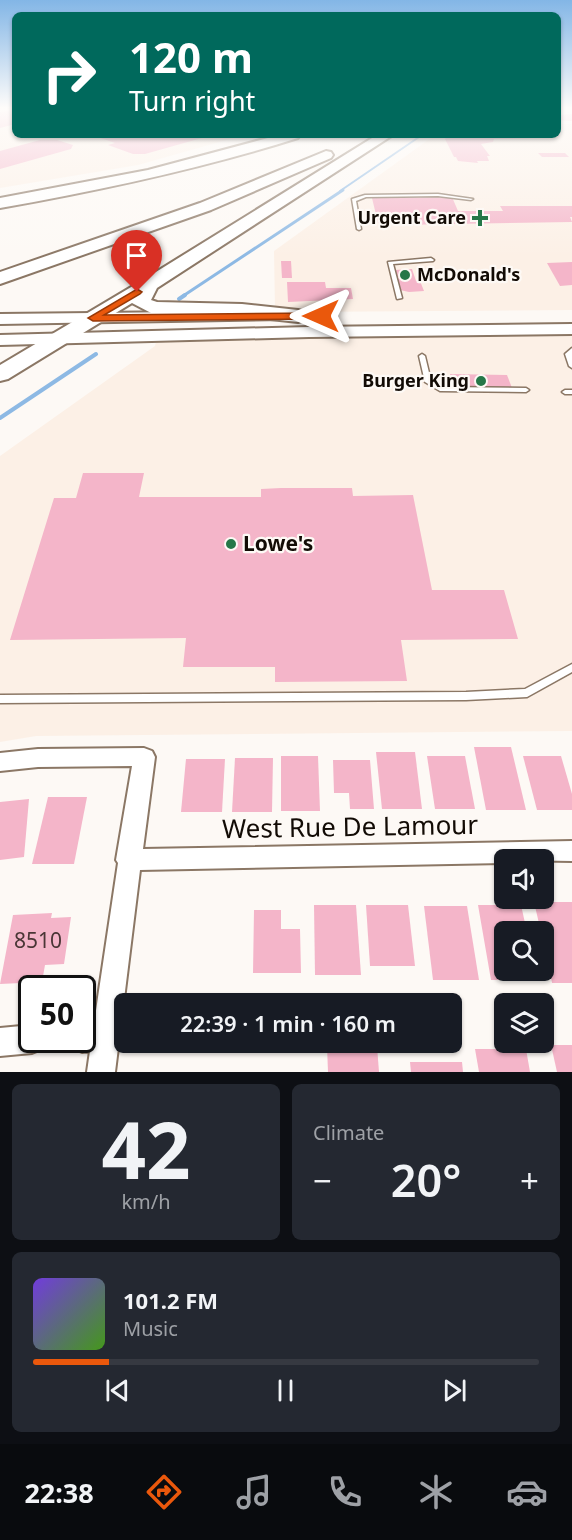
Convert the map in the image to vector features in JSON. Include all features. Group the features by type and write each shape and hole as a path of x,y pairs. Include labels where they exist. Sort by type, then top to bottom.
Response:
{"highway":[{"path":"0,203 125,181 224,157"},
{"path":"0,278 146,229 252,189 320,157"},
{"path":"0,374 150,284 351,157"},
{"path":"213,187 234,178"},
{"path":"150,284 142,295 141,302 153,308 242,310 298,316"}],"main road":[{"path":"0,319 572,315"},
{"path":"0,340 572,328"}],"street":[{"path":"0,762 38,758 144,757 128,860 96,1028"},
{"name":"West Rue De Lamour","path":"128,860 572,851"},
{"path":"0,1042 18,1041"},
{"path":"96,1048 101,1072"}],"lane":[{"path":"359,229 354,200 365,196 438,195 471,199"},
{"path":"399,298 390,263 397,261 432,263"},
{"path":"572,350 568,354 572,366"},
{"path":"422,356 428,382 440,389 526,390"},
{"path":"0,699 466,696 527,693 572,668"}],"shaded area":[{"path":"0,157 166,157 138,165 0,188"},
{"path":"404,157 572,157 572,310 295,312 275,309 274,251"},
{"path":"572,334 572,731 36,736 0,742 0,456 155,346 156,342 330,336"}],"building":[{"path":"0,157 43,157 0,169"},
{"path":"456,157 487,157 489,161 477,161 478,163 458,161"},
{"path":"452,197 458,211 503,211 500,206 572,206 572,217 570,217 572,222 395,225 378,223 372,198"},
{"path":"281,261 291,261 292,278 282,278"},
{"path":"572,262 572,285 560,286 547,263"},
{"name":"McDonald's","path":"412,269 416,281 420,281 424,291 400,290 395,270"},
{"path":"287,282 325,282 326,288 351,288 353,299 288,302"},
{"name":"Burger King","path":"450,374 507,375 512,388 454,388"},
{"name":"Lowe's","path":"83,473 144,473 139,497 261,497 261,489 281,488 352,488 353,496 413,495 432,590 504,590 518,639 401,640 407,681 275,682 275,667 183,667 186,638 10,640 54,498 76,498"},
{"path":"474,747 511,747 526,810 486,810"},
{"path":"376,752 415,752 422,809 382,809"},
{"path":"281,756 318,756 320,811 281,811"},
{"path":"427,756 465,756 475,809 435,809"},
{"path":"523,756 561,756 572,794 572,810 537,810"},
{"path":"235,758 273,758 272,812 232,812"},
{"path":"186,759 225,759 222,812 181,812"},
{"path":"333,760 370,760 374,809 350,809 349,793 334,793"},
{"path":"48,797 87,797 74,864 32,864"},
{"path":"29,799 24,857 0,860 0,802"},
{"path":"554,902 572,902 572,983 552,983 554,981 554,921 538,921 536,909 554,909"},
{"path":"314,905 356,905 361,975 315,975"},
{"path":"366,905 408,905 415,966 370,966"},
{"path":"478,905 494,905 494,909 522,909 525,921 494,921 494,980 491,980"},
{"path":"424,906 467,906 479,980 433,980"},
{"path":"254,910 281,910 281,929 300,929 301,973 253,973"},
{"path":"52,913 51,918 71,917 64,964 45,965 43,975 18,975 18,983 0,984 13,915"},
{"path":"554,1045 572,1045 572,1072 557,1072 553,1053"},
{"path":"475,1049 494,1049 494,1053 527,1053 530,1072 479,1072"},
{"path":"327,1053 378,1053 379,1072 328,1072"},
{"path":"410,1062 462,1062 463,1072 411,1072"}],"waterway":[{"path":"340,191 390,157"},
{"path":"183,296 343,190"},
{"path":"179,299 185,295"},
{"path":"0,418 96,354"}],"place":[{"name":"Urgent Care","path":"480,218"},
{"name":"McDonald's","path":"405,275"},
{"name":"Burger King","path":"481,381"},
{"name":"Lowe's","path":"231,544"}],"route":[{"path":"137,292 93,318 321,316"}]}
